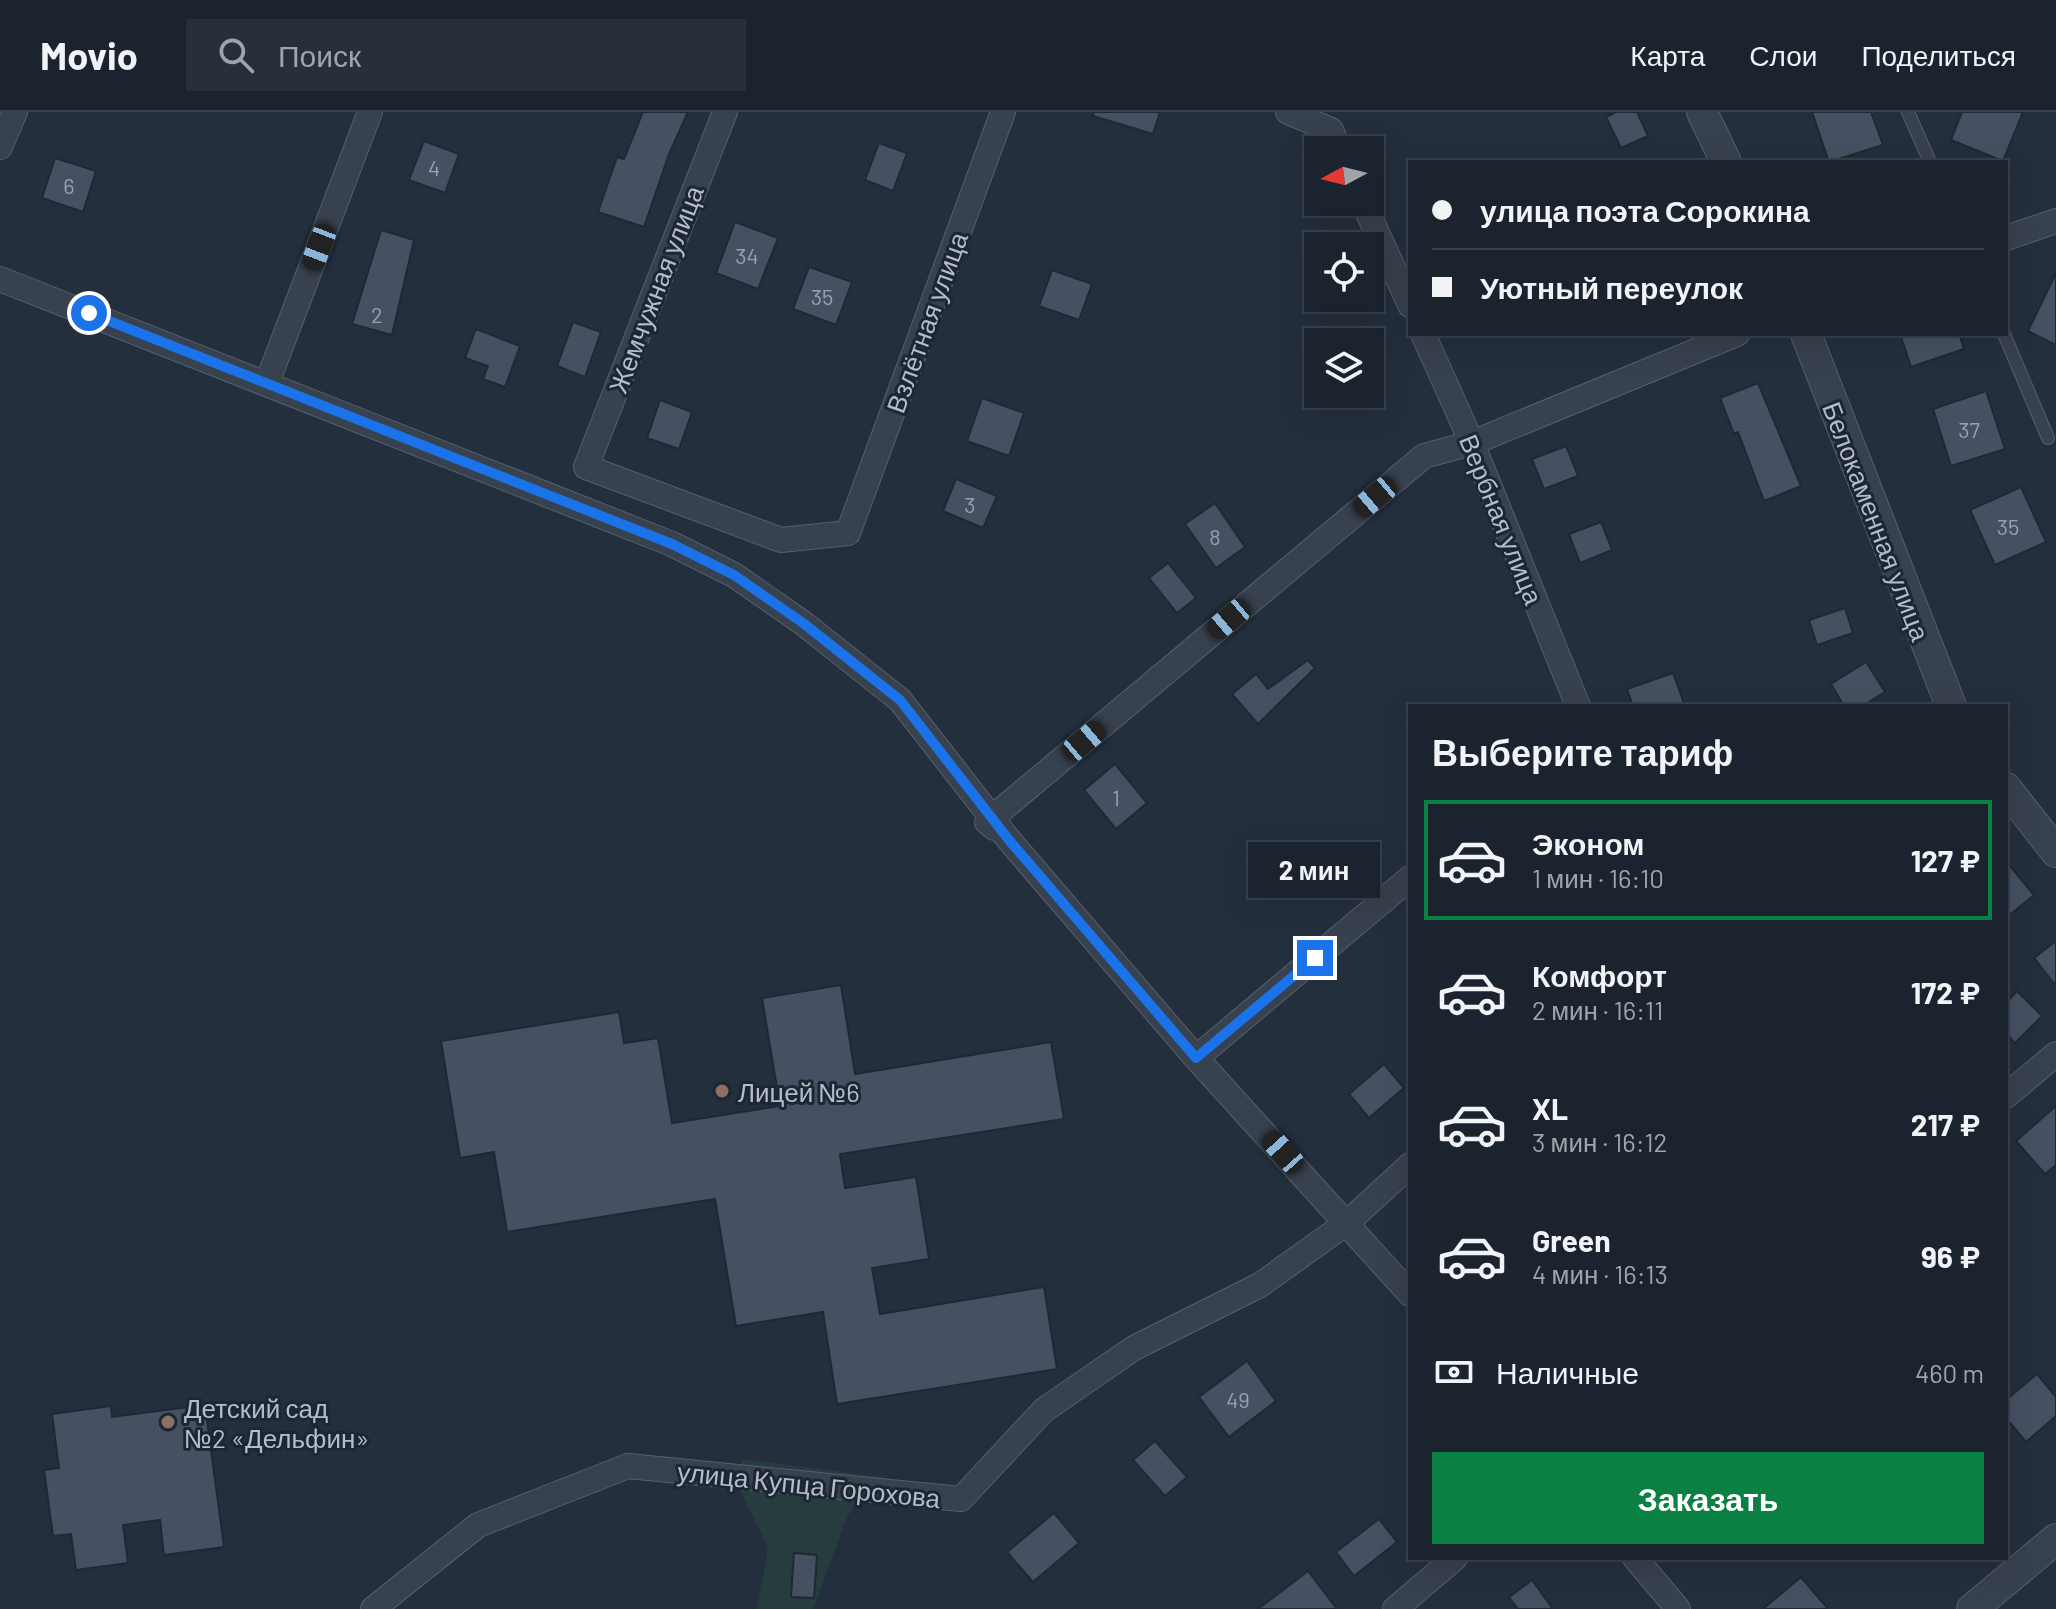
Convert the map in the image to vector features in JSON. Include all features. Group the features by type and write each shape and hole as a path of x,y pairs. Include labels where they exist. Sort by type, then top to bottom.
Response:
{"street":[{"path":"0,147 15,112"},
{"path":"267,383 370,112"},
{"name":"Жемчужная улица","path":"725,112 586,467 781,540 848,533"},
{"name":"Взлётная улица","path":"848,533 1003,112"},
{"path":"1288,112 1331,130 1334,136"},
{"path":"1702,112 1725,160"},
{"path":"1369,216 1408,301"},
{"path":"2008,237 2056,221"},
{"path":"0,279 672,544 734,575 803,623 900,700 1009,840 1196,1058 1408,1292"},
{"name":"Вербная улица","path":"1424,336 1472,443 1577,704"},
{"path":"1009,840 987,822 1424,456 1472,443 1732,336"},
{"name":"Белокаменная улица","path":"1807,336 1942,702"},
{"path":"2008,791 2056,852"},
{"path":"1196,1058 1408,880"},
{"path":"2008,1094 2056,1054"},
{"name":"улица Купца Горохова","path":"373,1609 478,1525 628,1466 961,1499 1044,1410 1134,1348 1260,1285 1348,1222 1408,1167"},
{"path":"1972,1609 2056,1539"},
{"path":"1395,1609 1453,1560"},
{"path":"1637,1560 1678,1609"}],"lane":[{"path":"1908,112 1929,160"},
{"path":"2005,336 2048,438"}],"green space":[{"path":"742,1459 882,1477 848,1515 813,1609 757,1609 768,1547 737,1485"}],"building":[{"path":"643,112 688,112 669,154 644,227 598,212 617,157 624,159"},
{"path":"1094,112 1160,112 1153,134 1093,116"},
{"path":"1616,112 1637,112 1648,136 1621,148 1606,117"},
{"path":"1812,112 1871,112 1883,145 1828,160"},
{"path":"1962,112 2023,112 2003,160 1951,140"},
{"path":"424,141 459,154 445,193 409,180"},
{"path":"879,143 907,153 893,191 865,180"},
{"path":"55,158 96,171 83,212 42,198"},
{"path":"735,222 778,238 758,289 716,273"},
{"path":"381,230 414,240 392,335 352,324"},
{"path":"809,267 852,282 836,325 793,309"},
{"path":"1052,270 1092,284 1079,320 1039,306"},
{"path":"2056,273 2056,345 2028,331"},
{"path":"573,322 601,332 585,377 557,366"},
{"path":"476,329 520,346 505,387 483,379 488,366 465,358"},
{"path":"1901,336 1960,336 1964,349 1911,367"},
{"path":"1758,383 1801,486 1764,501 1738,432 1734,434 1720,398"},
{"path":"1986,391 2005,449 1951,466 1933,409"},
{"path":"982,398 1024,413 1009,456 967,441"},
{"path":"660,400 692,412 679,449 647,438"},
{"path":"1566,446 1578,476 1544,489 1532,459"},
{"path":"956,479 997,496 983,528 943,511"},
{"path":"2021,487 2046,542 1995,565 1970,510"},
{"path":"1215,503 1245,547 1216,568 1185,524"},
{"path":"1601,522 1612,550 1580,563 1569,534"},
{"path":"1168,563 1196,598 1177,613 1149,578"},
{"path":"1845,608 1853,633 1817,645 1809,620"},
{"path":"1308,660 1315,668 1258,724 1232,694 1256,674 1268,689"},
{"path":"1866,662 1885,692 1865,704 1843,704 1831,684"},
{"path":"1673,673 1684,704 1632,704 1627,689"},
{"path":"1115,764 1147,803 1116,829 1084,790"},
{"path":"2008,863 2034,895 2008,916"},
{"path":"2056,941 2056,986 2034,958"},
{"path":"841,985 855,1074 1051,1042 1064,1119 840,1154 845,1188 916,1177 929,1259 872,1268 880,1314 1044,1287 1057,1369 837,1404 823,1312 736,1326 715,1199 507,1232 494,1152 460,1158 441,1041 619,1012 624,1043 658,1038 672,1123 780,1106 762,998"},
{"path":"2017,991 2042,1016 2015,1043 2008,1036 2008,1001"},
{"path":"1384,1064 1404,1088 1369,1118 1349,1094"},
{"path":"2056,1106 2056,1165 2045,1174 2016,1141"},
{"path":"1247,1361 1276,1401 1229,1437 1199,1397"},
{"path":"2037,1374 2056,1397 2056,1416 2026,1442 2008,1420 2008,1398"},
{"path":"205,1405 224,1547 164,1555 160,1520 123,1525 128,1563 76,1570 71,1534 53,1536 44,1470 59,1468 52,1414 111,1406 112,1417"},
{"path":"1155,1441 1187,1477 1165,1496 1133,1460"},
{"path":"1054,1513 1079,1543 1033,1582 1007,1552"},
{"path":"1379,1519 1397,1542 1354,1576 1336,1552"},
{"path":"794,1553 817,1555 814,1598 791,1597"},
{"path":"1308,1571 1337,1609 1258,1609"},
{"path":"1801,1577 1828,1609 1763,1609"},
{"path":"1532,1580 1553,1609 1518,1609 1509,1597"}],"place":[{"name":"Лицей №6","path":"722,1091"},
{"name":"Детский сад №2 «Дельфин»","path":"168,1422"}],"route":[{"path":"89,313 672,544 734,575 803,623 900,700 1009,840 1196,1058 1315,958"}]}
